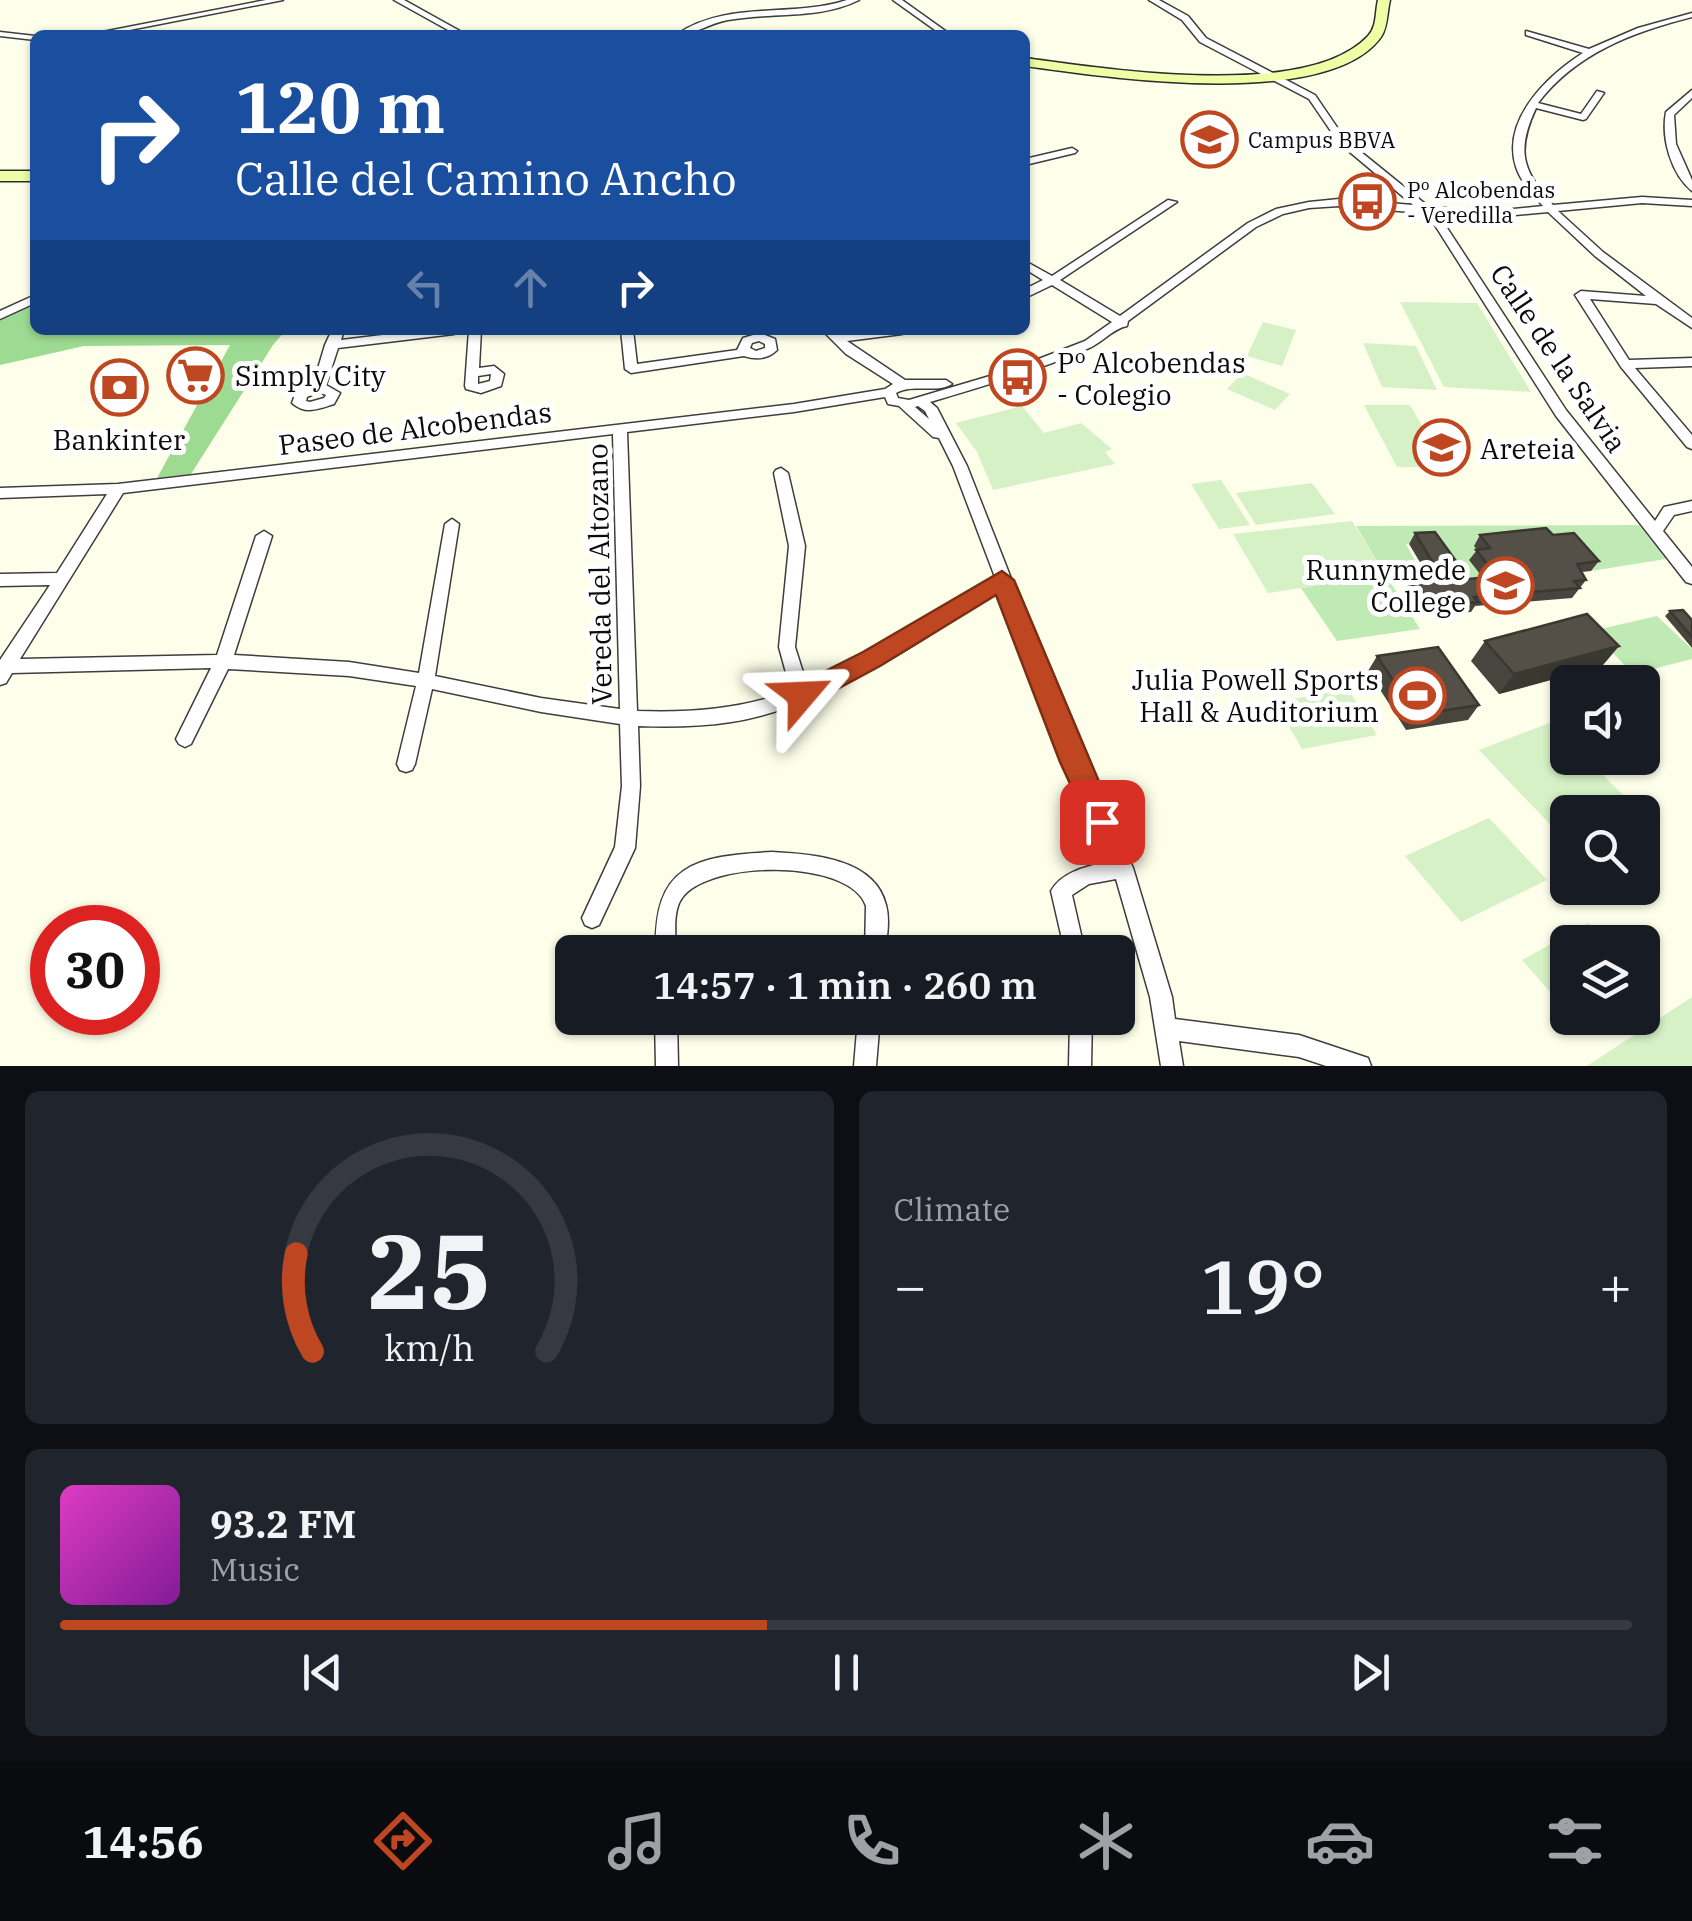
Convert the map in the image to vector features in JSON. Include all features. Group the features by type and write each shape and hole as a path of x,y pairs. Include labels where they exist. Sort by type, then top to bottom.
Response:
{"street":[{"path":"118,30 279,0"},
{"path":"398,0 454,30"},
{"path":"690,30 710,20 824,9 855,0"},
{"path":"898,0 941,30"},
{"name":"Calle de la Salvia","path":"1153,0 1185,18 1202,40 1312,97 1342,141 1360,159 1439,222 1560,413 1692,578"},
{"path":"1030,63 1196,81 1274,75 1331,63 1367,44 1380,28 1384,0"},
{"path":"1692,16 1589,52 1549,80 1530,104 1518,141 1519,158 1530,183 1552,208 1692,324"},
{"path":"0,34 30,38"},
{"path":"1529,34 1589,52"},
{"path":"0,45 14,36"},
{"path":"1530,104 1583,117 1600,93"},
{"path":"1691,195 1668,134 1669,114 1692,93"},
{"path":"1030,161 1072,150"},
{"path":"0,176 30,176"},
{"name":"Paseo de Alcobendas","path":"0,494 118,488 902,394 990,380 1064,355 1126,320 1275,212 1337,203 1492,214 1604,201 1671,200 1691,195"},
{"path":"1030,292 1056,282 1172,202"},
{"path":"1030,267 1126,320"},
{"path":"1659,300 1581,295 1624,364 1689,437"},
{"path":"0,315 30,301"},
{"path":"320,387 336,335"},
{"path":"330,346 386,335"},
{"path":"473,373 475,335"},
{"path":"628,335 631,369 746,352"},
{"path":"833,335 902,394 948,443 1074,762 1123,868 1168,1029 1172,1066"},
{"path":"850,351 869,372 902,394"},
{"path":"1624,364 1692,362"},
{"path":"858,397 871,382 869,372"},
{"name":"Paseo de Alcobendas","path":"836,402 902,394"},
{"name":"Vereda del Altozano","path":"592,918 625,848 631,786 620,428"},
{"path":"782,473 797,546 787,647 802,695"},
{"path":"3,670 118,488"},
{"path":"1655,532 1669,511 1692,506"},
{"path":"406,764 426,680 452,524"},
{"path":"186,739 224,660 264,536"},
{"path":"0,580 60,579"},
{"path":"3,670 224,660 350,669 426,680 627,719 731,715 802,695 872,659 1002,580"},
{"path":"666,935 666,913 674,892 688,878 702,870 786,862 846,870 864,884 873,895 878,917 876,935"},
{"path":"1071,935 1062,891 1084,876 1123,868"},
{"path":"1168,1029 1299,1046 1360,1066"},
{"path":"666,1035 667,1066"},
{"path":"865,1066 868,1035"},
{"path":"1080,1066 1081,1035"}],"green space":[{"path":"1400,302 1477,303 1531,392 1444,387"},
{"path":"30,304 30,335 282,335 191,474 157,478 230,345 84,346 0,365 0,318"},
{"path":"1263,322 1296,330 1282,366 1247,356"},
{"path":"1363,343 1416,346 1437,390 1382,387"},
{"path":"1242,373 1290,394 1275,410 1227,389"},
{"path":"1364,405 1410,405 1446,467 1397,467"},
{"path":"1022,406 1044,433 1081,423 1112,449 1105,452 1115,464 993,490 977,452 956,423"},
{"path":"1221,480 1250,525 1219,529 1191,484"},
{"path":"1312,483 1335,514 1256,525 1236,493"},
{"path":"1352,521 1385,575 1268,593 1233,534"},
{"path":"1639,525 1666,559 1591,571 1567,543 1470,561 1490,587 1462,589 1429,542 1406,544 1424,577 1387,577 1420,629 1337,641 1301,588 1385,575 1356,526"},
{"path":"1657,616 1692,649 1692,659 1660,667 1624,665 1592,631"},
{"path":"1348,689 1377,735 1302,749 1275,702"},
{"path":"1549,723 1550,775 1603,775 1623,795 1550,795 1550,824 1479,750"},
{"path":"1489,818 1547,880 1461,922 1405,856"},
{"path":"1550,944 1550,992 1522,960"},
{"path":"1692,997 1692,1066 1587,1066 1634,1035 1660,1035 1660,1018"}],"building":[{"path":"1546,528 1553,535 1574,533 1599,561 1577,564 1586,580 1574,581 1580,588 1474,597 1478,602 1430,606 1413,574 1439,573 1415,533 1435,532 1469,579 1497,576 1476,550 1490,548 1480,535"},
{"path":"1683,610 1692,620 1692,637 1670,611"},
{"path":"1587,614 1619,646 1514,674 1485,641"},
{"path":"1438,647 1479,705 1416,715 1377,656"}],"place":[{"name":"Campus BBVA","path":"1209,139"},
{"name":"Pº Alcobendas - Veredilla","path":"1368,202"},
{"name":"Simply City","path":"196,375"},
{"name":"Pº Alcobendas - Colegio","path":"1018,378"},
{"name":"Bankinter","path":"119,388"},
{"name":"Areteia","path":"1441,448"},
{"name":"Runnymede College","path":"1505,585"},
{"name":"Julia Powell Sports Hall & Auditorium","path":"1418,695"}],"route":[{"path":"802,695 872,659 1002,580 1102,822"}]}
